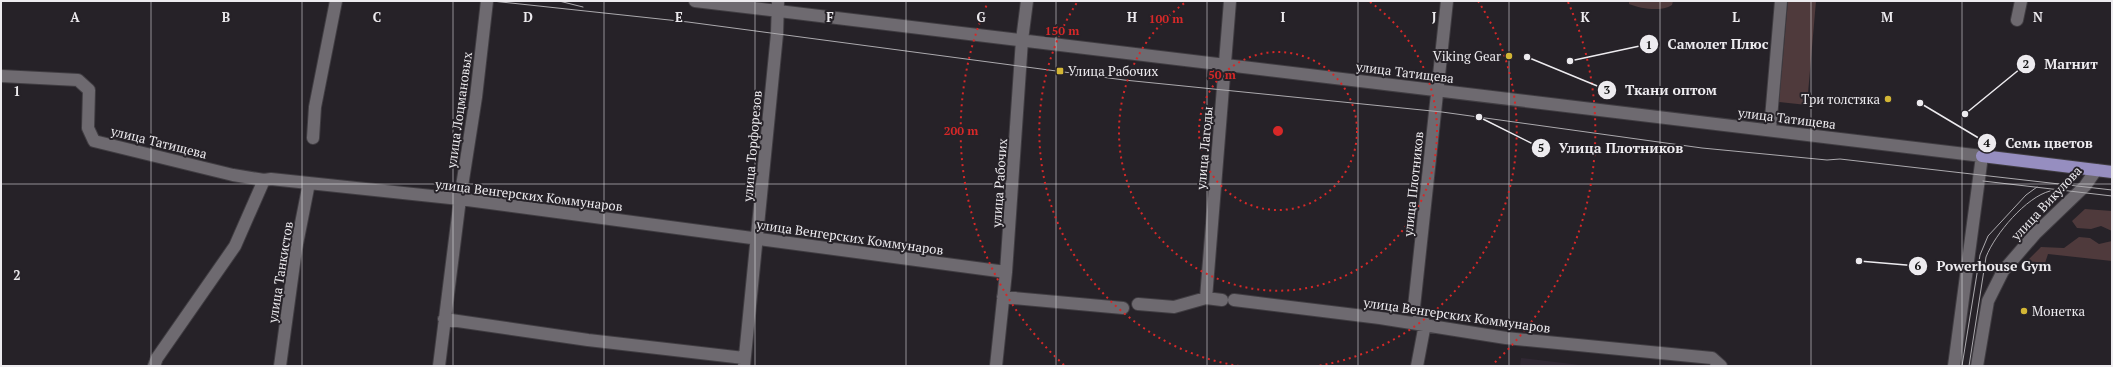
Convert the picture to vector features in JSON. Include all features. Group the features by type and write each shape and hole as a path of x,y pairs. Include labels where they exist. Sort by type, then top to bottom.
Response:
{"main road":[{"name":"улица Татищева","path":"1982,156 2112,172"}],"street":[{"path":"313,138 315,106 336,1"},
{"name":"улица Лоцмановых","path":"439,366 460,199 476,97 487,1"},
{"name":"улица Татищева","path":"696,1 777,6 1022,40 1982,156"},
{"name":"улица Рабочих","path":"996,366 1006,272 1022,40 1027,1"},
{"name":"улица Лагоды","path":"1206,298 1230,1"},
{"name":"улица Плотников","path":"1425,324 1414,308 1447,1"},
{"path":"1770,130 1781,1"},
{"path":"2018,20 2021,1"},
{"name":"улица Торфорезов","path":"744,362 777,34 777,6"},
{"name":"улица Татищева","path":"1,76 78,80 89,90 88,128 94,141 233,175 264,180"},
{"path":"1954,366 1982,156"},
{"name":"улица Викулова","path":"1977,366 1988,301 2003,271 2035,234 2085,186 2096,170"},
{"name":"улица Венгерских Коммунаров","path":"264,180 271,179 460,199 1006,272"},
{"path":"154,366 157,358 235,246 264,180"},
{"name":"улица Танкистов","path":"280,366 296,248 308,183"},
{"path":"1003,297 1123,308"},
{"name":"улица Венгерских Коммунаров","path":"1138,304 1174,307 1206,298 1228,300 1425,324 1506,338 1712,358 1721,366"},
{"path":"444,319 744,362"},
{"path":"1417,366 1425,324"}],"shaded area":[{"path":"1629,1 1673,1 1672,5 1668,7 1657,9 1634,6 1629,4"},
{"path":"1788,1 1816,1 1807,105 1779,102"},
{"path":"2085,209 2112,211 2112,231 2101,226 2091,229 2077,228 2072,221"},
{"path":"2079,237 2090,238 2099,244 2112,241 2112,261 2048,254 2045,263 2027,261 2041,247 2064,248"},
{"path":"1521,358 1588,366 1520,366"}],"tram line":[{"path":"492,1 688,22 1124,80 1442,112 1702,148 1827,160 1840,159 2112,190"},
{"path":"559,1 583,7"},
{"path":"1983,181 2112,196"},
{"path":"1962,366 1980,255 1988,236 2026,195 2037,187"},
{"path":"1969,366 1986,257 1990,248 1996,238 2022,208 2031,201 2050,191"}],"place":[{"name":"Viking Gear","path":"1509,56"},
{"name":"Ткани оптом","path":"1527,57"},
{"name":"Самолет Плюс","path":"1570,61"},
{"name":"Улица Рабочих","path":"1060,71"},
{"name":"Три толстяка","path":"1888,99"},
{"name":"Семь цветов","path":"1920,103"},
{"name":"Магнит","path":"1965,114"},
{"name":"Улица Плотников","path":"1479,117"},
{"name":"Powerhouse Gym","path":"1859,261"},
{"name":"Монетка","path":"2024,311"}]}
